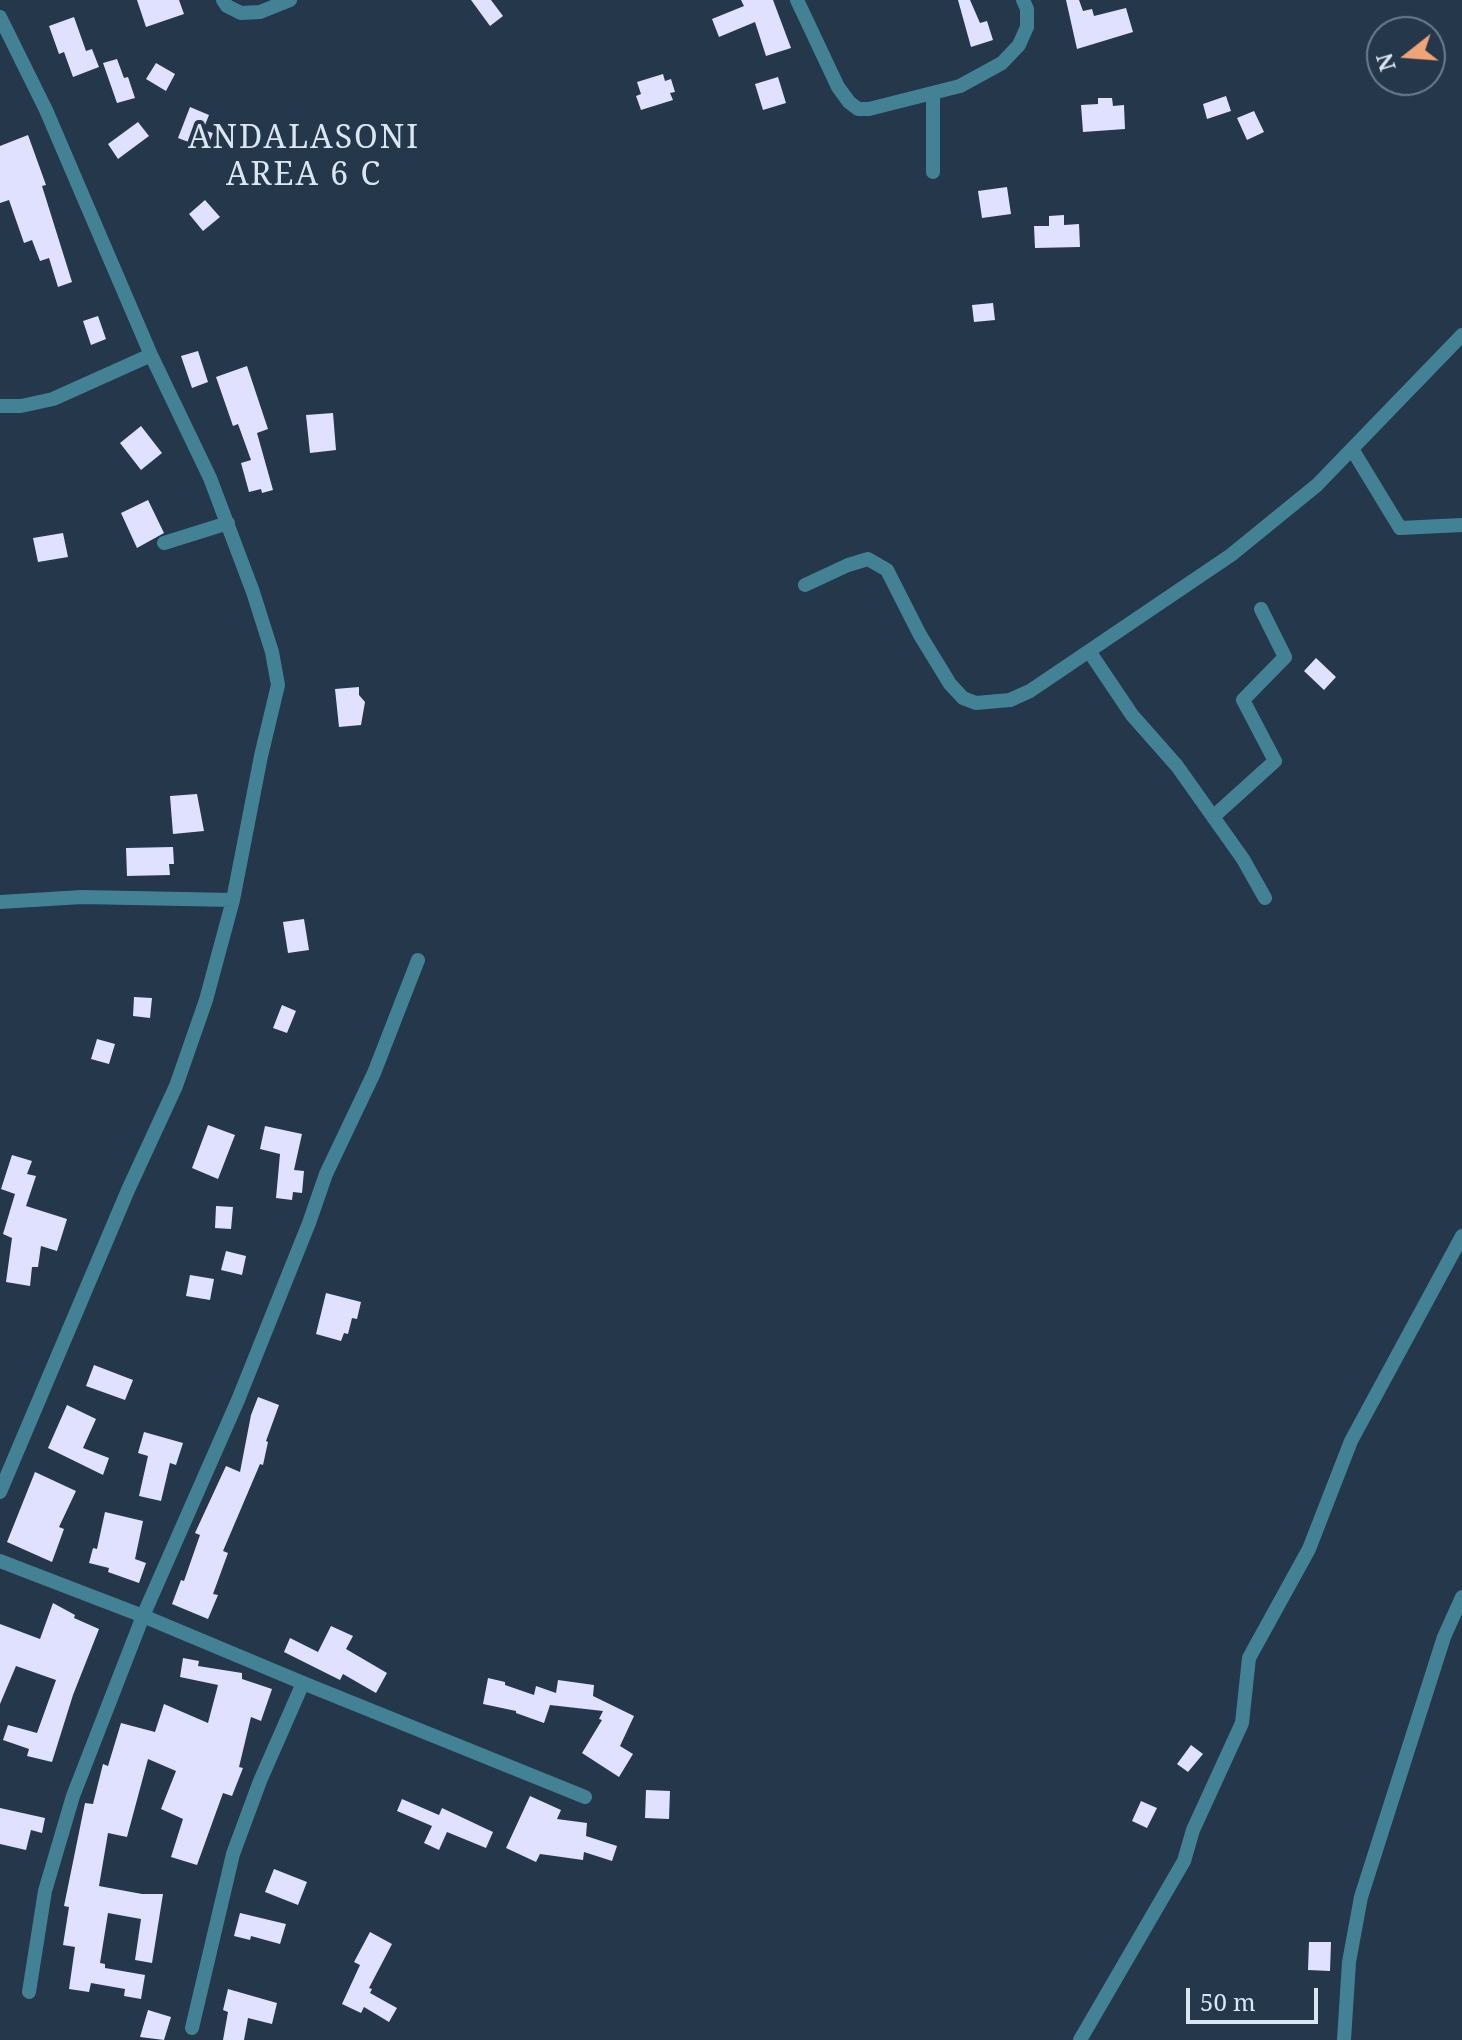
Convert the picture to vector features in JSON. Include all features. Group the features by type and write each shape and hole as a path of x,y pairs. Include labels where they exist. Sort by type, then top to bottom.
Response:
{"street":[{"path":"223,0 227,6 241,13 260,12 290,0"},
{"path":"797,0 838,87 858,109 869,109 960,86 1002,63 1019,45 1027,27 1027,9 1023,0"},
{"path":"0,17 4,33 46,110 151,355 210,478 267,637 278,685 233,900 206,1000 176,1086 116,1217 0,1492"},
{"path":"933,94 933,172"},
{"path":"805,585 868,559 887,570 920,635 950,684 963,698 976,703 993,703 1020,695 1231,555 1317,485 1462,335"},
{"path":"0,406 21,406 53,399 151,355"},
{"path":"1352,449 1400,528 1462,525"},
{"path":"164,543 228,523"},
{"path":"1213,817 1275,761 1243,700 1285,657 1261,609"},
{"path":"1089,651 1132,715 1177,766 1243,859 1265,898"},
{"path":"0,902 82,897 233,900"},
{"path":"29,1992 45,1891 73,1796 143,1616 238,1400 326,1174 374,1073 418,960"},
{"path":"1080,2040 1184,1861 1193,1830 1242,1723 1249,1658 1309,1549 1351,1441 1462,1236"},
{"path":"0,1561 143,1616 585,1797"},
{"path":"1344,2040 1349,1962 1361,1897 1444,1637 1462,1597"},
{"path":"192,2028 233,1854 260,1781 303,1683"}],"building":[{"path":"137,0 179,0 184,14 146,27"},
{"path":"471,0 491,0 503,16 490,26"},
{"path":"741,0 773,0 791,48 766,56 755,22 719,37 712,19 744,6"},
{"path":"958,0 970,0 980,23 987,21 993,40 971,47"},
{"path":"1066,0 1079,0 1083,11 1092,9 1094,16 1126,8 1133,32 1077,49"},
{"path":"74,17 86,51 92,49 99,67 73,77 64,52 59,54 49,26"},
{"path":"117,59 124,78 128,77 135,98 117,103 103,63"},
{"path":"156,63 175,74 166,91 146,79"},
{"path":"663,74 665,81 671,79 675,92 670,93 673,100 641,110 636,96 641,94 637,82"},
{"path":"778,77 786,103 763,110 755,84"},
{"path":"1226,96 1231,111 1207,119 1203,104"},
{"path":"1098,98 1112,98 1113,106 1124,105 1125,129 1083,132 1081,105 1098,104"},
{"path":"190,107 209,115 203,130 213,133 207,149 178,138"},
{"path":"1254,111 1264,132 1247,140 1237,118"},
{"path":"138,122 149,136 118,159 108,144"},
{"path":"28,135 46,185 42,186 72,282 58,287 49,258 40,261 32,240 24,243 9,200 0,203 0,146"},
{"path":"1007,187 1011,214 982,218 978,191"},
{"path":"205,200 220,217 203,231 189,214"},
{"path":"1064,215 1064,225 1079,224 1080,247 1035,248 1034,226 1049,226 1049,216"},
{"path":"993,303 995,320 974,322 972,305"},
{"path":"98,316 106,339 91,345 83,321"},
{"path":"198,351 208,382 192,388 181,356"},
{"path":"247,366 268,429 257,433 273,490 262,493 261,489 249,492 241,463 251,460 238,424 233,426 216,377"},
{"path":"333,413 336,450 310,453 306,415"},
{"path":"141,426 162,453 141,470 120,443"},
{"path":"148,500 164,533 137,548 121,513"},
{"path":"63,533 68,557 38,562 33,538"},
{"path":"1316,658 1336,677 1324,690 1304,671"},
{"path":"359,687 359,695 365,702 361,725 339,727 335,689"},
{"path":"197,794 204,831 173,834 170,796"},
{"path":"173,847 174,864 169,864 170,875 127,876 126,848"},
{"path":"304,919 309,950 288,953 283,922"},
{"path":"134,997 152,998 150,1018 133,1016"},
{"path":"282,1005 296,1011 287,1033 273,1028"},
{"path":"97,1039 115,1044 109,1064 91,1059"},
{"path":"208,1125 235,1135 218,1179 192,1168"},
{"path":"265,1126 302,1134 294,1170 304,1171 302,1193 293,1192 292,1200 276,1198 280,1154 260,1149"},
{"path":"12,1155 32,1161 27,1174 36,1176 26,1206 67,1219 57,1251 41,1246 38,1267 32,1267 30,1286 6,1282 12,1238 3,1234 15,1194 1,1189"},
{"path":"216,1206 233,1207 231,1229 215,1228"},
{"path":"226,1251 246,1256 242,1275 221,1270"},
{"path":"190,1275 214,1279 210,1300 186,1296"},
{"path":"326,1293 361,1302 357,1319 352,1318 348,1334 344,1333 341,1341 316,1334"},
{"path":"94,1365 133,1380 125,1400 86,1386"},
{"path":"258,1397 279,1405 266,1441 263,1465 260,1464 223,1551 228,1553 213,1594 218,1595 208,1619 172,1604 181,1580 184,1581 200,1535 195,1533 226,1466 240,1472 251,1415"},
{"path":"67,1405 96,1419 83,1448 109,1458 103,1475 48,1448"},
{"path":"144,1432 183,1443 176,1465 170,1463 161,1501 139,1496 148,1456 138,1453"},
{"path":"35,1472 76,1491 59,1527 64,1529 52,1562 7,1542"},
{"path":"105,1512 143,1521 135,1559 146,1563 139,1583 108,1572 109,1568 89,1563 93,1548 97,1549"},
{"path":"53,1603 75,1615 74,1618 99,1629 73,1695 52,1762 27,1756 29,1749 3,1740 8,1725 37,1733 56,1680 16,1666 0,1704 0,1624 40,1639"},
{"path":"331,1626 353,1636 346,1649 387,1673 376,1693 343,1674 340,1680 284,1652 290,1638 318,1652"},
{"path":"183,1658 199,1661 198,1666 242,1673 242,1679 272,1689 261,1721 251,1717 239,1767 243,1768 232,1796 223,1793 197,1865 171,1857 183,1819 161,1809 176,1771 148,1759 127,1837 108,1833 99,1886 142,1894 163,1894 152,1963 135,1960 141,1919 108,1913 100,1963 105,1964 105,1968 145,1975 141,1999 124,1996 125,1989 91,1983 89,1992 69,1989 75,1947 63,1945 69,1907 64,1906 85,1803 93,1804 103,1764 108,1766 121,1723 155,1732 164,1704 208,1723 218,1685 180,1677"},
{"path":"488,1678 534,1695 536,1686 556,1693 558,1680 594,1685 593,1696 634,1716 620,1746 633,1754 619,1777 582,1753 602,1720 599,1719 603,1711 550,1705 544,1723 516,1711 483,1704"},
{"path":"1191,1745 1203,1754 1188,1772 1177,1764"},
{"path":"646,1790 670,1791 669,1819 645,1818"},
{"path":"530,1796 561,1810 557,1819 587,1823 586,1836 617,1846 612,1861 584,1852 583,1860 540,1854 536,1862 506,1848"},
{"path":"402,1799 439,1815 442,1808 493,1832 486,1848 447,1832 439,1850 424,1843 432,1826 397,1811"},
{"path":"1141,1801 1157,1808 1147,1828 1132,1821"},
{"path":"0,1808 45,1818 42,1833 31,1830 26,1850 0,1844"},
{"path":"274,1869 307,1882 298,1905 265,1892"},
{"path":"240,1913 286,1924 280,1944 251,1936 250,1940 234,1936"},
{"path":"370,1932 392,1944 369,1988 372,1989 370,1993 397,2008 389,2022 364,2007 361,2013 342,2004 360,1965 354,1962"},
{"path":"1309,1942 1331,1942 1330,1971 1308,1970"},
{"path":"228,1989 277,2003 272,2024 248,2018 244,2040 223,2040 228,2012 223,2010"},
{"path":"148,2010 171,2017 164,2040 140,2037"}],"district":[{"name":"ANDALASONI AREA 6 C","path":"304,158"}]}
